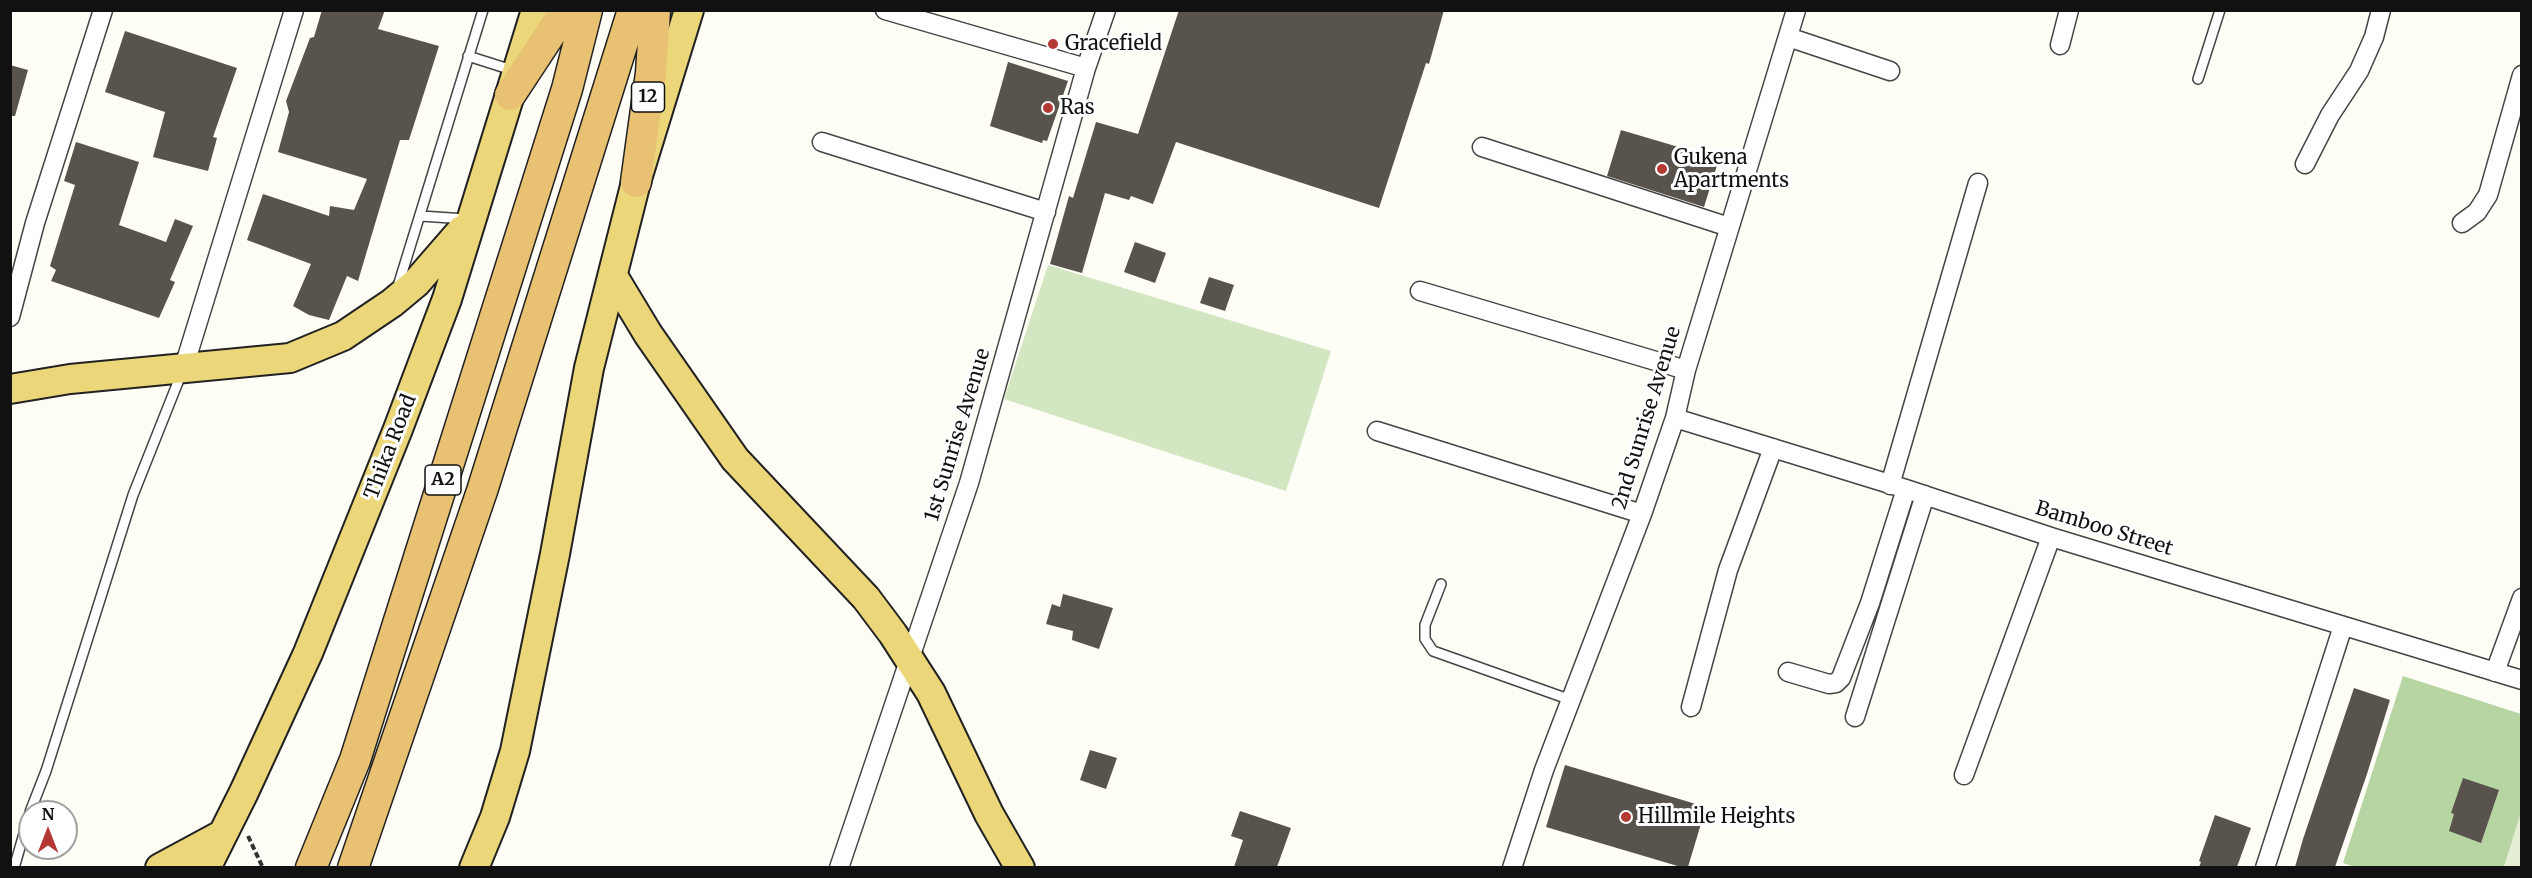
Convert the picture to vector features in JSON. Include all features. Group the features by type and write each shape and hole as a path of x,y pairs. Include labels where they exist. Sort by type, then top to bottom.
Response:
{"highway":[{"path":"513,84 566,10"},
{"name":"A2","path":"311,867 355,760 567,89 587,10"},
{"name":"A2","path":"353,867 482,490 633,10"},
{"name":"12","path":"636,182 651,73 655,10"}],"main road":[{"name":"Thika Road","path":"206,867 308,653 354,541 447,299 536,10"},
{"path":"474,867 495,818 515,751 555,554 589,368 636,182 689,10"},
{"path":"10,389 70,379 183,370 290,357 343,336 392,303 416,283 470,220"},
{"path":"613,276 648,334 735,459 866,597 909,658 931,693 990,814 1020,867"},
{"path":"160,867 223,834"}],"street":[{"path":"10,317 18,254 103,10"},
{"path":"183,370 294,10"},
{"path":"885,10 1086,68"},
{"name":"1st Sunrise Avenue","path":"839,867 969,483 1086,68 1106,10"},
{"name":"2nd Sunrise Avenue","path":"1512,867 1544,770 1675,418 1686,370 1796,10"},
{"path":"2060,45 2069,10"},
{"path":"2305,164 2330,115 2359,71 2374,37 2380,10"},
{"path":"1788,37 1890,71"},
{"path":"2462,224 2477,212 2488,195 2522,75"},
{"path":"822,142 1046,212"},
{"path":"1482,147 1729,227"},
{"path":"1788,672 1829,684 1836,683 1841,678 1870,603 1978,183"},
{"path":"1420,291 1686,370"},
{"name":"Bamboo Street","path":"1675,418 1925,495 2051,537 2522,680"},
{"path":"1377,431 1641,514"},
{"path":"1691,707 1728,570 1773,448"},
{"path":"1856,717 1925,495"},
{"path":"1965,775 2051,537"},
{"path":"2495,672 2522,598"},
{"path":"2265,867 2343,626"}],"lane":[{"path":"392,303 421,216 483,10"},
{"path":"2198,79 2220,10"},
{"path":"468,56 513,84"},
{"path":"421,216 470,220"},
{"path":"35,800 46,771 133,495 183,370"},
{"path":"1441,584 1425,625 1425,639 1433,651 1570,700"}],"green space":[{"path":"1048,265 1331,351 1286,491 1004,399"},
{"path":"2403,676 2521,714 2521,813 2504,867 2357,868 2343,863"},
{"path":"2521,813 2521,867 2504,867"}],"building":[{"path":"322,10 385,10 378,29 439,46 409,140 400,140 358,281 347,276 329,320 309,315 293,306 311,264 247,240 263,194 329,216 330,206 354,210 367,179 278,152 289,112 286,101 310,38 314,37"},
{"path":"1179,10 1444,10 1429,64 1426,63 1379,208 1176,142 1153,204 1131,196 1129,200 1105,193 1082,273 1050,264 1069,196 1073,198 1096,122 1138,134"},
{"path":"125,31 237,68 213,137 217,138 208,171 153,157 165,112 105,92"},
{"path":"1008,62 1068,81 1047,141 1043,140 1042,143 990,126"},
{"path":"10,65 28,70 15,116 10,116"},
{"name":"Gukena Apartments","path":"1621,130 1719,159 1704,207 1607,176"},
{"path":"76,142 139,162 119,225 166,242 175,219 193,226 170,280 175,282 159,318 51,281 56,270 50,266 75,185 64,181"},
{"path":"1135,242 1166,253 1155,283 1124,272"},
{"path":"1209,277 1234,285 1225,311 1200,303"},
{"path":"1063,594 1113,608 1099,649 1072,640 1073,631 1046,624 1052,604 1060,607"},
{"path":"2354,688 2390,700 2367,774 2335,867 2295,867 2303,839"},
{"path":"1090,750 1117,758 1106,789 1080,780"},
{"name":"Hillmile Heights","path":"1565,765 1706,807 1688,867 1681,867 1546,827"},
{"path":"2463,778 2499,790 2481,843 2449,831 2454,814 2451,813"},
{"path":"1240,811 1291,828 1277,867 1234,867 1243,840 1231,836"},
{"path":"2215,815 2251,828 2237,867 2199,867"}],"place":[{"name":"Gracefield","path":"1053,44"},
{"name":"Ras","path":"1048,108"},
{"name":"Gukena Apartments","path":"1662,169"},
{"name":"Hillmile Heights","path":"1626,817"}]}
